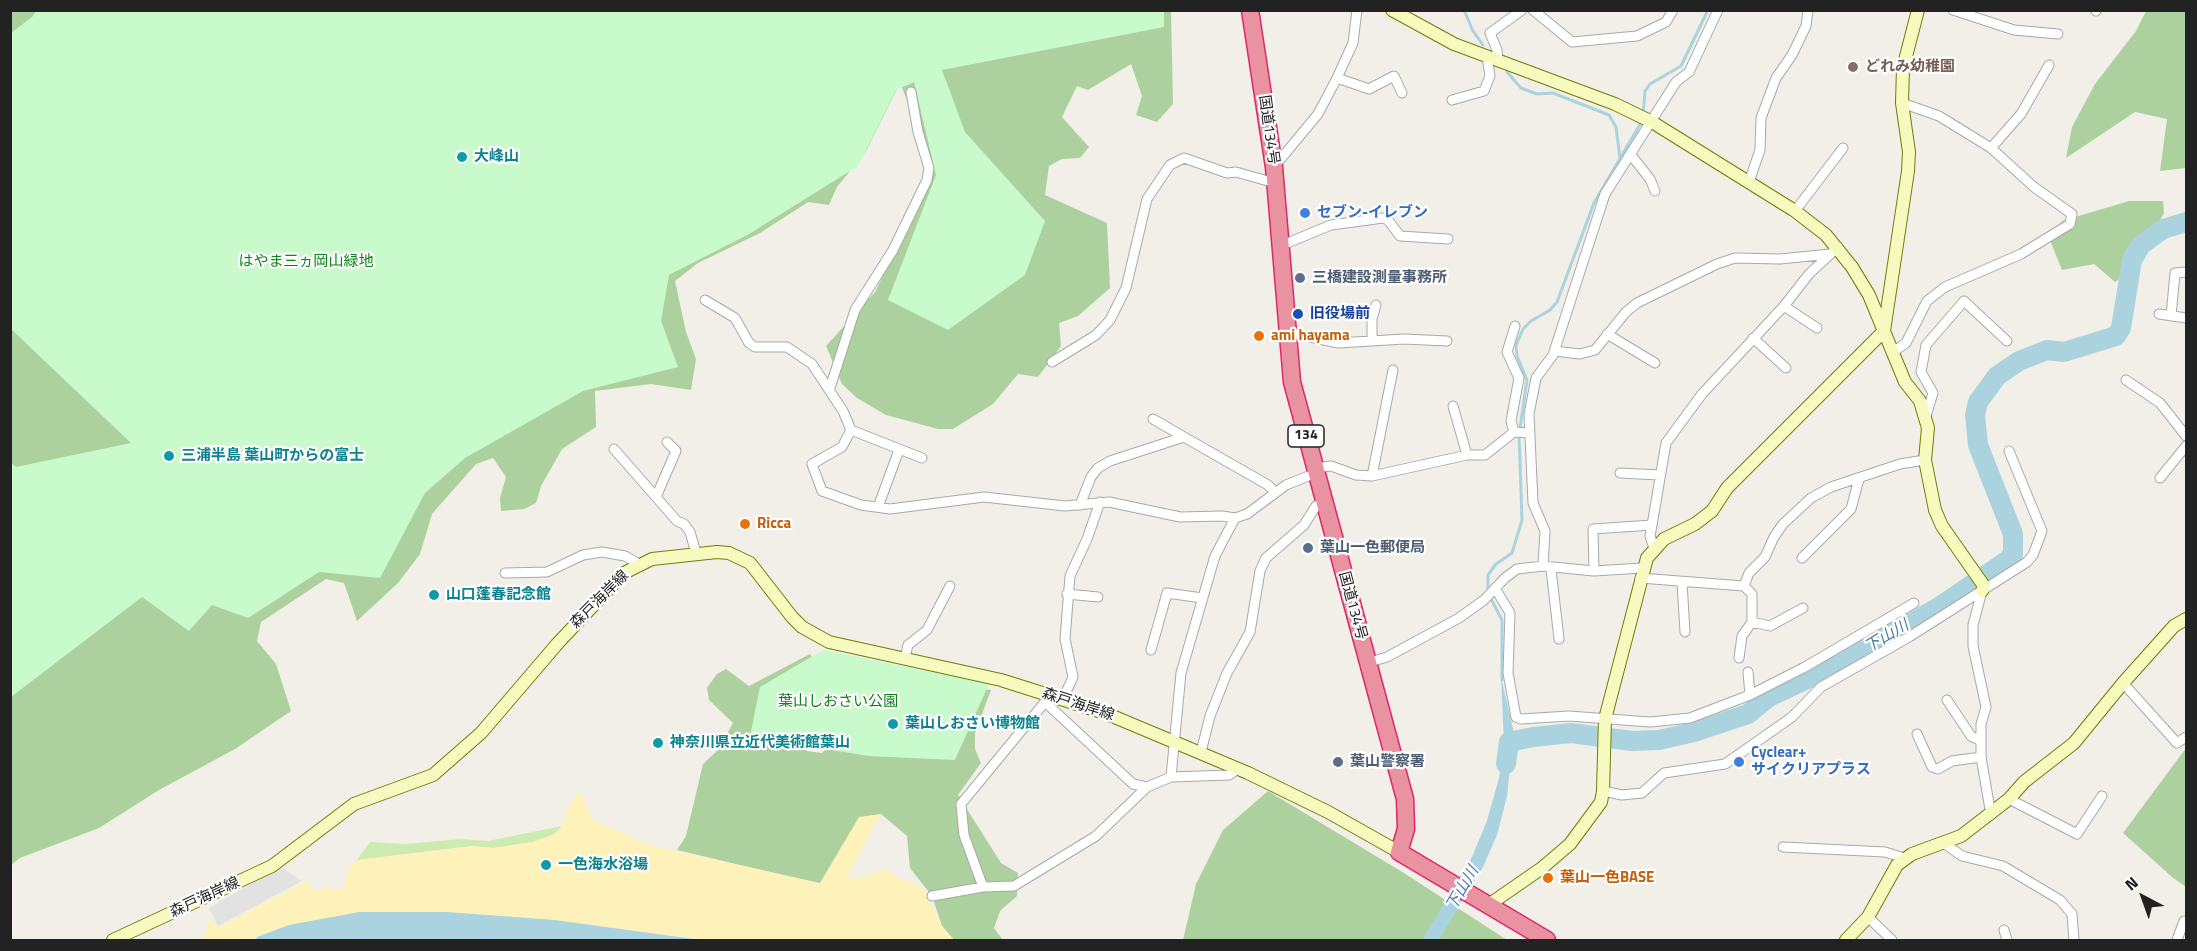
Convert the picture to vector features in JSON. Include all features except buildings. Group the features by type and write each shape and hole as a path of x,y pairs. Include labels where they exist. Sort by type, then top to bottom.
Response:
{"highway":[{"name":"国道134号","path":"1250,10 1275,175 1292,382 1405,799 1406,829 1399,852"},
{"path":"1399,852 1547,940"}],"street":[{"path":"1052,362 1096,335 1110,320 1126,288 1148,199 1170,165 1184,158 1227,173 1275,175 1318,114 1337,78 1353,43 1357,10"},
{"path":"1392,10 1434,35 1647,119 1814,223 1869,295 1905,382 1926,416"},
{"path":"1452,100 1484,91 1497,50 1490,33 1522,10"},
{"path":"1533,10 1572,42 1621,40 1637,36 1666,22 1673,10"},
{"path":"705,300 735,318 749,343 755,347 788,347 812,364 830,388 843,411 850,430 842,447 812,464 813,471 822,490 861,505 890,508 984,497 1065,506 1100,502 1180,517 1235,518 1247,514 1275,492 1316,470 1331,466 1356,476 1372,476 1467,455 1485,455 1521,432 1529,414 1536,378 1554,351 1600,204 1631,155 1647,119 1676,82 1689,72 1718,10"},
{"path":"1749,182 1760,150 1761,118 1776,78 1792,55 1806,26 1808,10"},
{"path":"1486,902 1542,868 1570,844 1595,812 1603,791 1604,723 1641,573 1654,548 1664,539 1695,524 1713,511 1727,488 1884,331 1908,171 1909,152 1902,103 1903,68 1918,10"},
{"path":"1953,10 2014,30 2058,34"},
{"path":"1991,148 2021,114 2049,65"},
{"path":"1337,78 1369,89 1394,76 1402,93"},
{"path":"830,388 855,310 893,250 927,180 930,168 918,132 911,92"},
{"path":"1893,352 1906,343 1927,301 1945,287 2011,259 2070,224 2072,214 2034,187 1991,148 1939,116 1902,103"},
{"path":"1795,211 1843,148"},
{"path":"1631,155 1650,179 1655,191"},
{"path":"1280,246 1331,225 1383,218 1388,220 1400,236 1448,239"},
{"path":"1654,548 1650,536 1666,444 1702,393 1784,306 1809,274 1834,251"},
{"path":"1554,351 1587,353 1595,350 1637,303 1717,264 1735,258 1780,259 1834,251"},
{"path":"2171,316 2175,273 2187,272"},
{"path":"1991,815 1981,757 1981,724 1986,707 1973,646 1973,625 1983,589 1974,571 1939,518 1930,492 1925,460 1926,416 1933,393 1920,372 1926,345 1964,301 2007,341"},
{"path":"1372,341 1372,319 1376,305"},
{"path":"1784,306 1817,328"},
{"path":"2159,314 2187,318"},
{"path":"1515,326 1507,352 1519,378 1511,420 1521,432 1533,503 1545,531 1547,568 1559,639"},
{"path":"1287,332 1338,344 1404,339 1447,341"},
{"path":"1607,334 1655,363"},
{"path":"1753,338 1786,368"},
{"path":"1372,476 1394,370"},
{"path":"2126,380 2160,403 2187,436"},
{"path":"1453,406 1467,455"},
{"path":"1153,419 1268,485 1275,492"},
{"path":"850,430 922,458"},
{"path":"1080,505 1091,477 1098,468 1110,461 1184,437"},
{"path":"656,497 663,476 676,451 667,442"},
{"path":"2160,478 2187,446"},
{"path":"614,449 690,532 696,554"},
{"path":"878,507 899,450"},
{"path":"1603,791 1622,795 1642,793 1664,773 1725,764 1792,717 1821,687 1909,637 2027,562 2033,555 2042,531 2008,450"},
{"path":"1744,586 1749,573 1765,557 1774,537 1798,508 1831,487 1900,464 1925,460"},
{"path":"1620,473 1660,475"},
{"path":"1802,558 1851,509 1859,479"},
{"path":"1201,752 1210,716 1227,673 1246,643 1250,632 1260,571 1266,558 1304,525 1316,506 1324,500"},
{"path":"1063,699 1073,676 1065,639 1067,594 1074,564 1087,539 1100,502"},
{"path":"1171,777 1181,673 1215,556 1235,518"},
{"path":"1594,571 1593,529 1652,525"},
{"path":"505,573 547,572 583,555 602,552 625,556 639,564"},
{"name":"森戸海岸線","path":"113,940 272,866 354,804 433,775 482,733 612,583 639,564 665,556 729,553 750,563 792,617 815,635 829,642 1001,680 1046,698 1063,699 1105,712 1201,752 1328,812 1399,852"},
{"path":"1367,663 1387,657 1459,618 1518,569 1547,568 1641,573 1682,582 1744,586 1752,594 1752,622 1742,636 1739,658"},
{"path":"1682,582 1685,632"},
{"path":"905,658 908,645 927,630 950,586"},
{"path":"1491,592 1510,613 1508,673 1516,717 1521,719 1569,716 1604,723 1650,723 1690,718 1750,695 1848,645 1914,603"},
{"path":"1151,650 1167,593 1202,598"},
{"path":"1067,594 1098,597"},
{"path":"1752,622 1770,626 1803,608"},
{"path":"1845,940 1868,917 1891,873 1904,858 1945,844 1991,815 2024,782 2074,743 2174,626 2187,619"},
{"path":"1748,672 1750,695"},
{"path":"2123,683 2177,743 2187,737"},
{"path":"982,887 964,835 961,804 1046,698 1124,777 1132,784 1147,787"},
{"path":"1947,700 1971,736 1981,741"},
{"path":"1917,734 1932,767 1938,769 1952,761 1981,757"},
{"path":"932,896 982,887 1014,886 1096,836 1147,787 1171,777 1229,775 1238,770"},
{"path":"2009,799 2078,834 2102,796"},
{"path":"1945,844 1962,856 2003,866 2060,900 2072,914 2074,940"},
{"path":"1783,847 1885,852 1904,858"},
{"path":"1868,917 1892,940"},
{"path":"2177,940 2184,921"},
{"path":"2004,930 2007,940"}],"green space":[{"name":"はやま三ヵ岡山緑地","path":"1164,10 1164,27 942,70 965,132 1045,221 1025,275 948,330 888,300 936,175 914,82 896,90 858,166 749,234 669,275 661,321 678,367 583,391 465,458 425,493 380,578 319,572 248,618 212,605 189,631 142,597 11,697 11,463 16,467 131,443 11,329 11,33 32,17 36,11"},
{"name":"はやま三ヵ岡山緑地","path":"11,11 1171,11 1173,104 1157,122 1136,115 1142,96 1131,64 1088,90 1077,86 1062,117 1089,147 1080,158 1062,159 1049,166 1045,195 1107,223 1110,288 1078,316 1059,323 1061,346 1038,377 1018,374 993,404 953,429 938,429 886,415 857,398 842,384 826,346 875,292 915,210 925,176 914,117 900,83 866,151 837,187 829,205 808,202 760,233 698,263 675,281 686,332 696,359 691,390 651,384 595,391 596,427 562,449 541,486 536,503 524,509 501,511 500,498 506,477 493,458 476,464 432,514 420,554 398,583 357,621 344,583 326,579 261,622 257,641 276,664 291,711 235,749 159,790 99,828 20,858 11,865"},
{"path":"2146,11 2186,11 2186,168 2160,171 2167,119 2135,112 2066,158 2072,127 2095,84 2136,31"},
{"path":"2129,201 2163,201 2164,213 2135,265 2126,275 2115,282 2094,264 2062,270 2049,238 2062,221"},
{"name":"葉山しおさい公園","path":"823,650 989,684 955,760 868,756 750,736 760,687"},
{"path":"810,654 820,669 793,732 807,751 822,753 834,742 947,685 991,690 975,733 975,749 981,763 958,795 1001,863 1018,873 1017,896 1000,911 994,928 1003,940 954,940 942,926 932,896 910,868 907,836 881,814 859,818 820,884 677,850 686,836 703,764 719,749 733,723 709,700 707,688 717,674 726,669 749,686"},
{"path":"2186,748 2186,887 2123,833"},
{"path":"1268,791 1404,873 1507,940 1183,940 1196,884 1223,830"},
{"path":"562,826 555,834 533,842 493,848 473,846 357,860 370,842 406,844 461,839 488,841"}],"sand":[{"name":"一色海水浴場","path":"577,793 582,795 592,819 649,845 820,883 859,817 881,814 847,877 855,879 886,869 901,880 912,881 923,888 942,926 954,940 701,940 678,935 289,925 246,940 203,940 209,922 213,920 218,928 306,881 314,890 328,887 339,890 345,885 347,870 357,860 473,846 493,848 533,842 555,834 562,826 568,807"}],"shaded area":[{"path":"281,867 302,881 218,926 209,908"}],"water":[{"path":"1501,677 1514,733 1507,796 1497,835 1483,867 1439,940 1422,940 1472,857 1487,821 1499,778 1504,743"},
{"path":"359,912 447,912 555,920 701,940 256,940 257,937 289,925"}],"waterway":[{"path":"1464,10 1473,31 1483,45"},
{"path":"1643,115 1645,91 1650,84 1681,66 1708,10"},
{"path":"1507,72 1521,88 1537,94 1553,93 1609,115 1616,127 1620,158"},
{"path":"1488,591 1488,575 1496,564 1512,553 1522,520 1519,435 1527,380 1517,356 1516,345 1523,329 1531,321 1550,310 1557,302 1594,203 1642,121"},
{"name":"下山川","path":"1506,764 1509,742 1533,737 1571,733 1632,741 1659,740 1694,732 1748,714 1769,697 1839,664 1939,607 2008,560 2013,554 2013,534 1978,445 1975,415 1978,402 1997,376 2019,361 2047,350 2064,352 2116,336 2121,328 2132,260 2141,245 2163,229 2186,222"},
{"path":"1490,597 1502,620 1502,680"}],"place":[{"name":"どれみ幼稚園","path":"1853,67"},
{"name":"大峰山","path":"462,157"},
{"name":"セブン-イレブン","path":"1305,213"},
{"name":"三橋建設測量事務所","path":"1300,278"},
{"name":"旧役場前","path":"1298,314"},
{"name":"ami hayama","path":"1259,336"},
{"name":"三浦半島 葉山町からの富士","path":"169,456"},
{"name":"Ricca","path":"745,524"},
{"name":"葉山一色郵便局","path":"1308,548"},
{"name":"山口蓬春記念館","path":"434,595"},
{"name":"葉山しおさい博物館","path":"893,724"},
{"name":"神奈川県立近代美術館葉山","path":"658,743"},
{"name":"葉山警察署","path":"1338,762"},
{"name":"Cyclear+ サイクリアプラス","path":"1739,762"},
{"name":"一色海水浴場","path":"546,865"},
{"name":"葉山一色BASE","path":"1548,878"}]}
